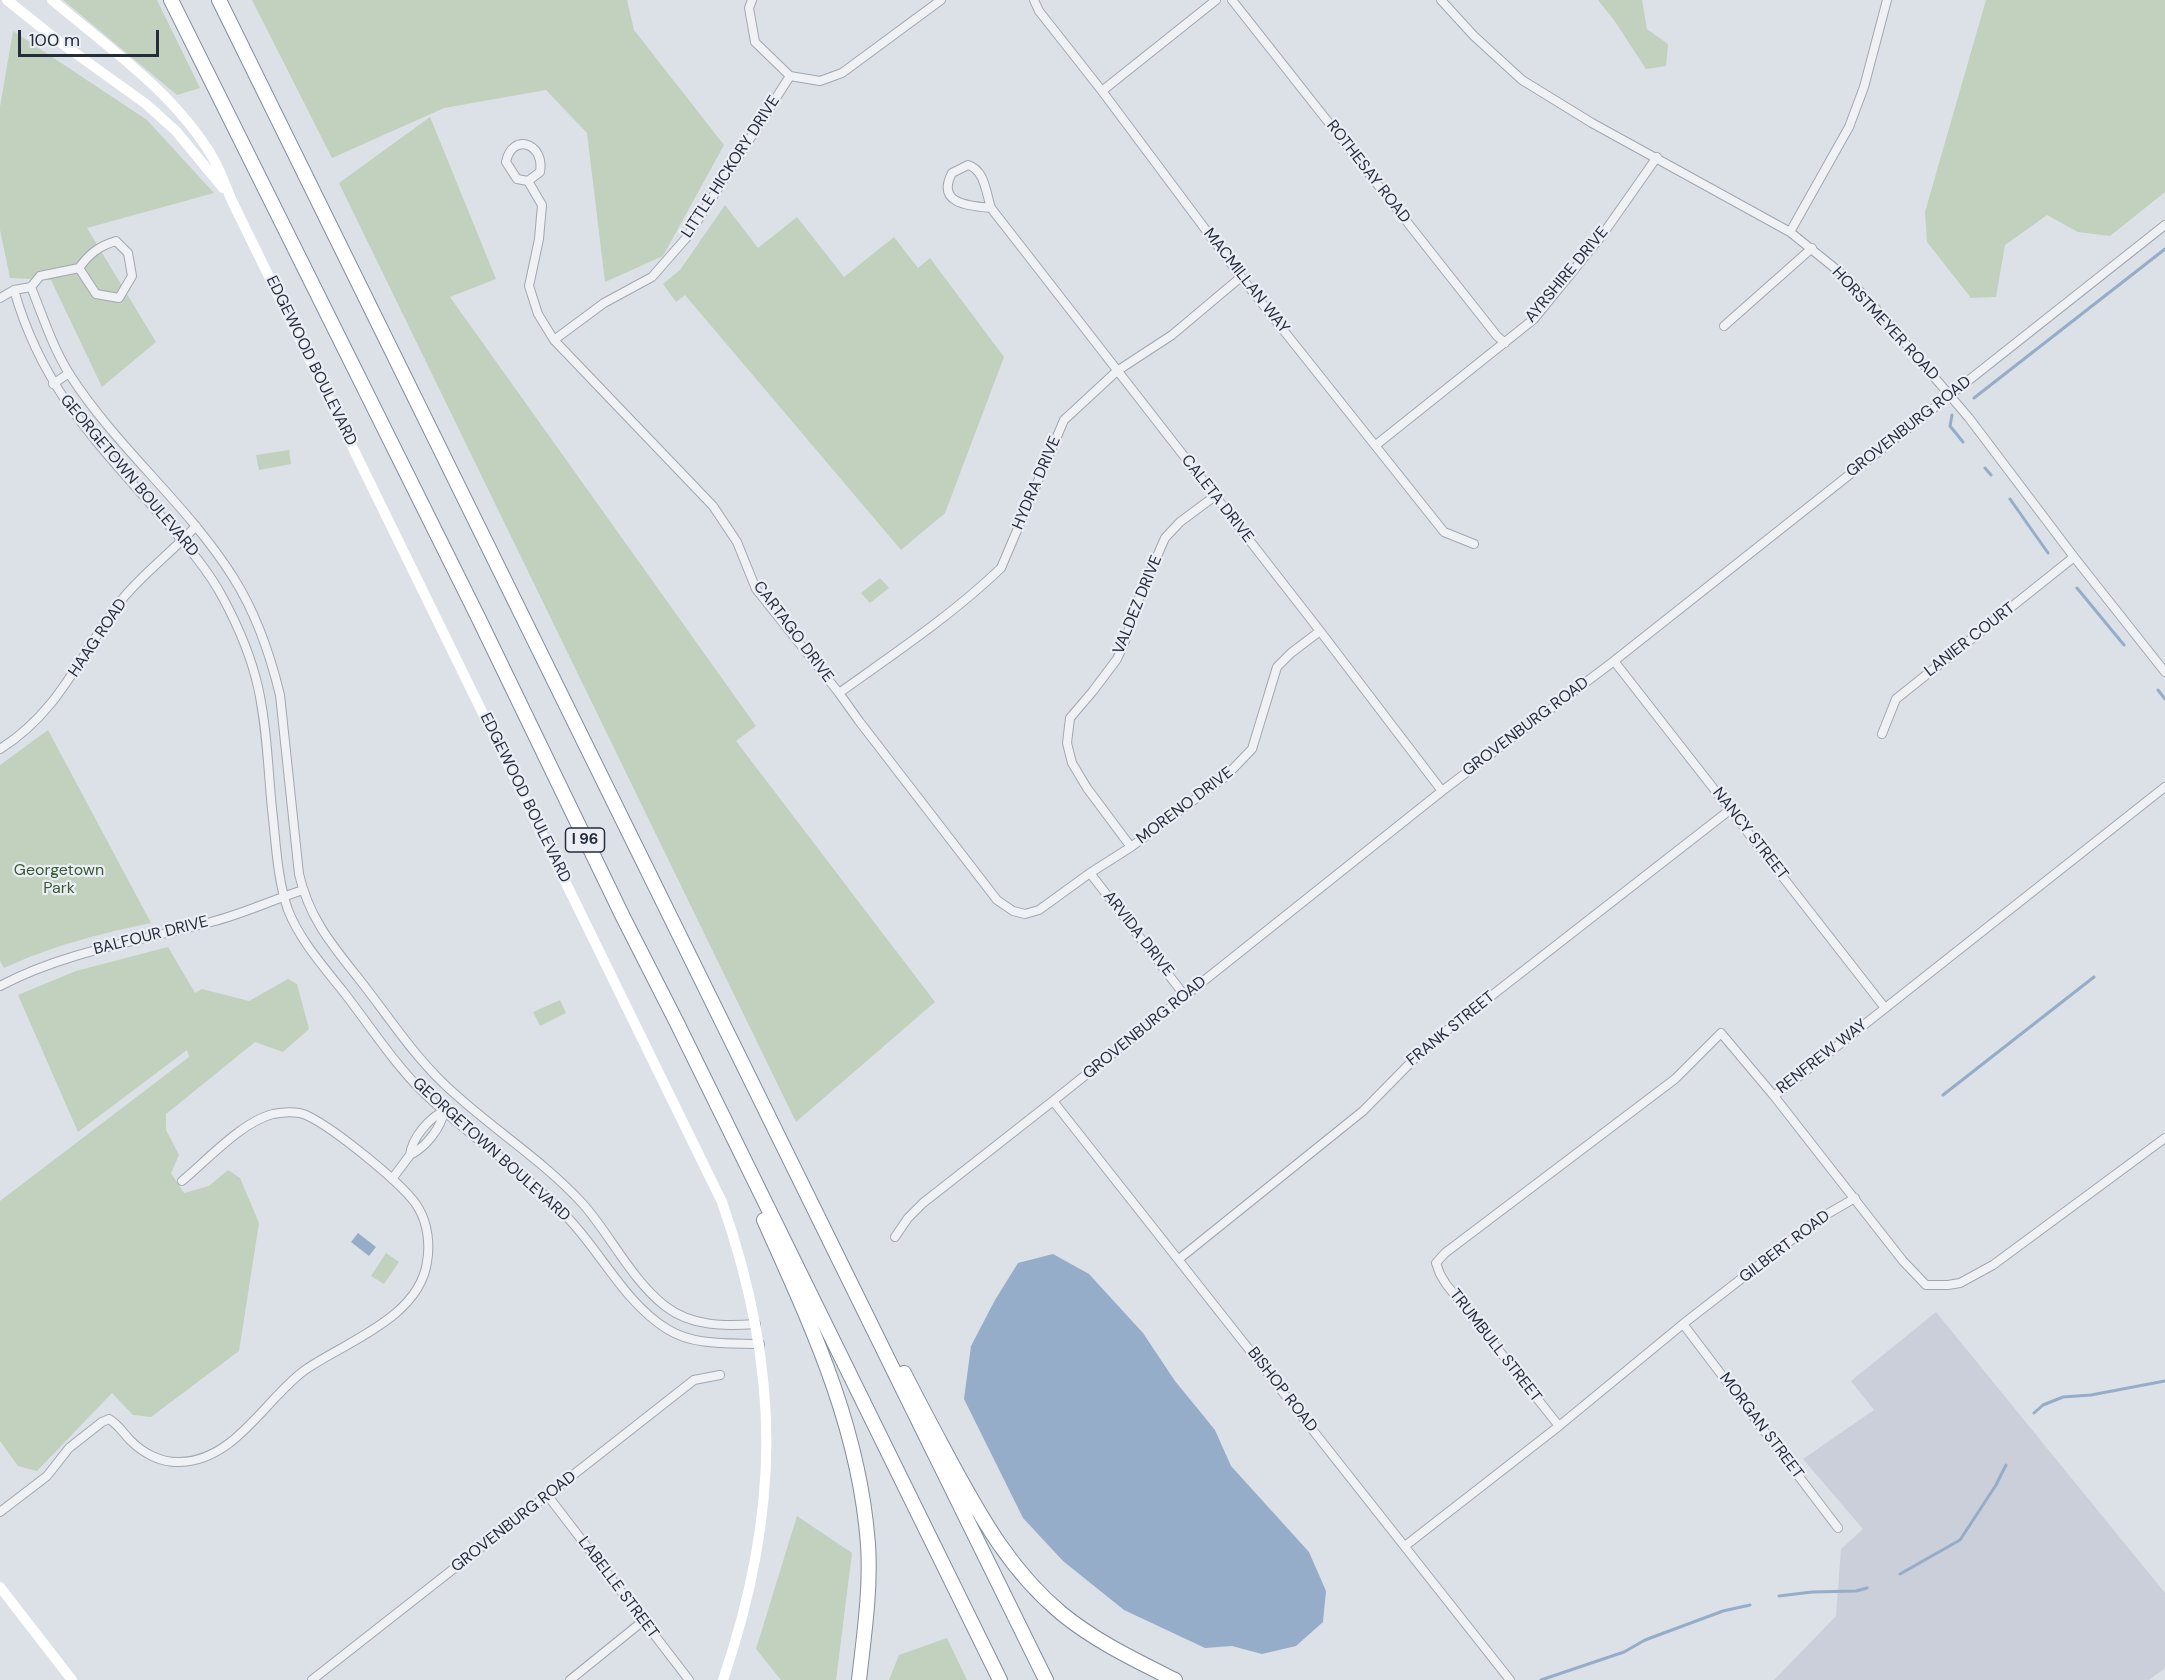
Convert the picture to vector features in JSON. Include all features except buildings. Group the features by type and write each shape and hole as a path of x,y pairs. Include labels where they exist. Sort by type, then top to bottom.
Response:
{"highway":[{"name":"I 96","path":"171,0 478,617 623,917 1000,1680"},
{"name":"I 96","path":"219,0 1046,1680"},
{"path":"676,1021 807,1316 841,1406 852,1444 860,1480 868,1545 869,1591 859,1680"},
{"path":"881,1346 895,1356 983,1521 1012,1564 1035,1589 1091,1635 1124,1655 1175,1680"}],"street":[{"path":"9,0 57,40 146,104 176,131 232,201"},
{"name":"EDGEWOOD BOULEVARD","path":"52,0 155,87 179,111 214,159 232,201 722,1202 738,1246 760,1344 766,1399 768,1452 765,1498 752,1580 741,1626 723,1680"},
{"path":"752,0 749,8 755,42 789,76 820,81 842,74 941,0"},
{"name":"MACMILLAN WAY","path":"1034,0 1241,277 1444,532 1474,544"},
{"path":"1102,91 1216,0"},
{"name":"ROTHESAY ROAD","path":"1232,0 1476,310 1505,343"},
{"name":"HORSTMEYER ROAD","path":"1441,0 1474,36 1522,80 1592,123 1790,232 1847,278 1950,394 2165,672"},
{"path":"1790,232 1849,127 1864,87 1887,0"},
{"name":"LITTLE HICKORY DRIVE","path":"554,340 604,303 652,277 687,237 789,76"},
{"name":"CARTAGO DRIVE","path":"528,181 540,172 541,165 539,156 532,146 525,143 508,153 506,162 517,179 528,181 542,205 539,239 529,286 538,314 554,340 713,506 737,542 756,589 839,693 997,900 1013,911 1025,914"},
{"name":"AYRSHIRE DRIVE","path":"1376,445 1534,319 1567,281 1657,158"},
{"name":"CALETA DRIVE","path":"990,208 967,206 953,199 947,186 952,173 968,165 975,167 980,174 990,208 1442,791"},
{"name":"GROVENBURG ROAD","path":"896,1237 908,1218 923,1203 1442,791 1614,661 2165,225"},
{"path":"0,298 14,290 32,287 40,276 78,268 101,246 116,241 128,253 132,276 119,298 96,294 78,268"},
{"path":"1724,326 1812,248"},
{"name":"HYDRA DRIVE","path":"839,693 914,640 1001,568 1064,420 1118,371 1172,335 1241,277"},
{"name":"GEORGETOWN BOULEVARD","path":"32,287 50,335 69,373 88,401 131,453 196,526 239,588 255,617 274,668 284,722 299,874 308,905 325,936 425,1064 459,1097 564,1185 583,1204 644,1284 666,1306 686,1318 703,1323 725,1326 756,1324"},
{"name":"GEORGETOWN BOULEVARD","path":"14,290 23,321 38,357 53,384 110,458 201,563 221,593 236,624 257,685 262,713 277,857 284,896 294,922 309,947 412,1080 444,1111 550,1199 570,1219 651,1318 670,1331 687,1338 710,1343 760,1344"},
{"path":"53,384 69,373"},
{"name":"VALDEZ DRIVE","path":"1131,847 1072,764 1067,743 1070,718 1117,659 1140,595 1165,538 1180,522 1215,496"},
{"name":"HAAG ROAD","path":"0,748 30,727 47,709 64,689 123,599 145,574 196,526"},
{"name":"LANIER COURT","path":"1882,734 1896,699 2074,557"},
{"name":"MORENO DRIVE","path":"1025,914 1046,906 1090,873 1131,847 1225,777 1246,758 1257,738 1277,668 1291,653 1320,631"},
{"name":"NANCY STREET","path":"1614,661 1885,1008"},
{"name":"RENFREW WAY","path":"1436,1263 1445,1253 1675,1079 1721,1034 1774,1096 2165,787"},
{"name":"FRANK STREET","path":"1179,1259 1363,1111 1427,1046 1731,809"},
{"name":"ARVIDA DRIVE","path":"1090,873 1185,996"},
{"name":"BALFOUR DRIVE","path":"0,987 41,967 74,955 213,921 303,890"},
{"path":"1774,1096 1917,1277 1926,1285 1948,1286 1972,1277 1993,1265 2165,1138"},
{"name":"BISHOP ROAD","path":"1053,1101 1510,1680"},
{"path":"392,1179 410,1155 411,1145 435,1115 444,1111"},
{"path":"0,1512 47,1476 69,1448 109,1419 116,1423 145,1453 160,1460 195,1461 213,1454 246,1430 305,1371 360,1339 386,1320 410,1299 422,1282 429,1245 419,1209 404,1189 392,1179 326,1126 306,1115 290,1112 260,1118 182,1181"},
{"name":"GILBERT ROAD","path":"1405,1546 1817,1220 1855,1198"},
{"name":"TRUMBULL STREET","path":"1436,1263 1446,1284 1558,1426"},
{"name":"MORGAN STREET","path":"1683,1324 1838,1528"},
{"name":"GROVENBURG ROAD","path":"312,1680 694,1380 720,1375"},
{"name":"LABELLE STREET","path":"548,1496 689,1680"},
{"path":"0,1587 72,1680"},
{"path":"570,1680 643,1621"}],"shaded area":[{"path":"1936,1312 2165,1593 2165,1668 2149,1680 1774,1680 1836,1616 1841,1549 1863,1529 1803,1459 1874,1410 1851,1381"}],"green space":[{"path":"63,0 157,0 200,88 177,95"},
{"path":"252,0 627,0 634,30 724,145 663,256 605,282 587,133 546,90 444,108 332,158"},
{"path":"1598,0 1642,0 1647,29 1668,44 1666,66 1646,69"},
{"path":"1986,0 2165,0 2165,192 2110,236 2078,232 2047,215 2005,245 1996,297 1971,298 1927,242 1925,212"},
{"path":"13,31 147,120 214,193 87,228 156,342 102,387 51,280 10,278 0,230 0,107"},
{"path":"430,117 496,279 450,297 756,726 736,741 935,1002 796,1122 339,183"},
{"path":"725,205 758,248 797,217 844,277 894,237 918,268 930,258 1004,357 945,513 901,550 685,295 676,302 663,284 680,270"},
{"path":"289,450 291,464 259,470 256,455"},
{"path":"880,578 889,588 870,603 861,593"},
{"name":"Georgetown Park","path":"48,730 151,923 76,941 4,968 0,961 0,765"},
{"path":"168,947 195,993 202,989 249,1001 288,979 297,984 309,1029 283,1052 255,1042 166,1114 166,1130 179,1155 171,1173 184,1193 209,1186 228,1170 240,1178 259,1223 239,1351 151,1417 133,1415 112,1393 37,1471 18,1466 0,1441 0,1201 189,1057 187,1050 78,1132 18,995 76,971"},
{"path":"560,1000 566,1013 540,1026 533,1012"},
{"path":"386,1253 399,1262 384,1284 371,1276"},
{"path":"797,1516 852,1553 836,1680 781,1680 756,1649"},
{"path":"947,1638 967,1680 889,1680 899,1655"}],"water":[{"path":"358,1233 376,1247 369,1256 351,1242"},
{"path":"1053,1254 1089,1274 1143,1333 1175,1381 1215,1430 1231,1466 1309,1552 1326,1591 1323,1622 1296,1646 1262,1654 1232,1646 1205,1648 1124,1610 1063,1561 1023,1518 964,1399 971,1346 995,1300 1018,1263"}],"waterway":[{"path":"1974,398 2165,249"},
{"path":"1952,415 1950,426 1963,442"},
{"path":"1985,468 1991,475"},
{"path":"2010,499 2048,553"},
{"path":"2077,588 2124,645"},
{"path":"2158,690 2165,699"},
{"path":"1943,1095 2094,977"},
{"path":"2034,1413 2043,1405 2063,1397 2091,1395 2165,1381"},
{"path":"1900,1574 1960,1540 1996,1485 2006,1465"},
{"path":"1779,1596 1812,1592 1856,1591 1867,1588"},
{"path":"1541,1680 1624,1652 1645,1640 1723,1611 1750,1605"}]}
